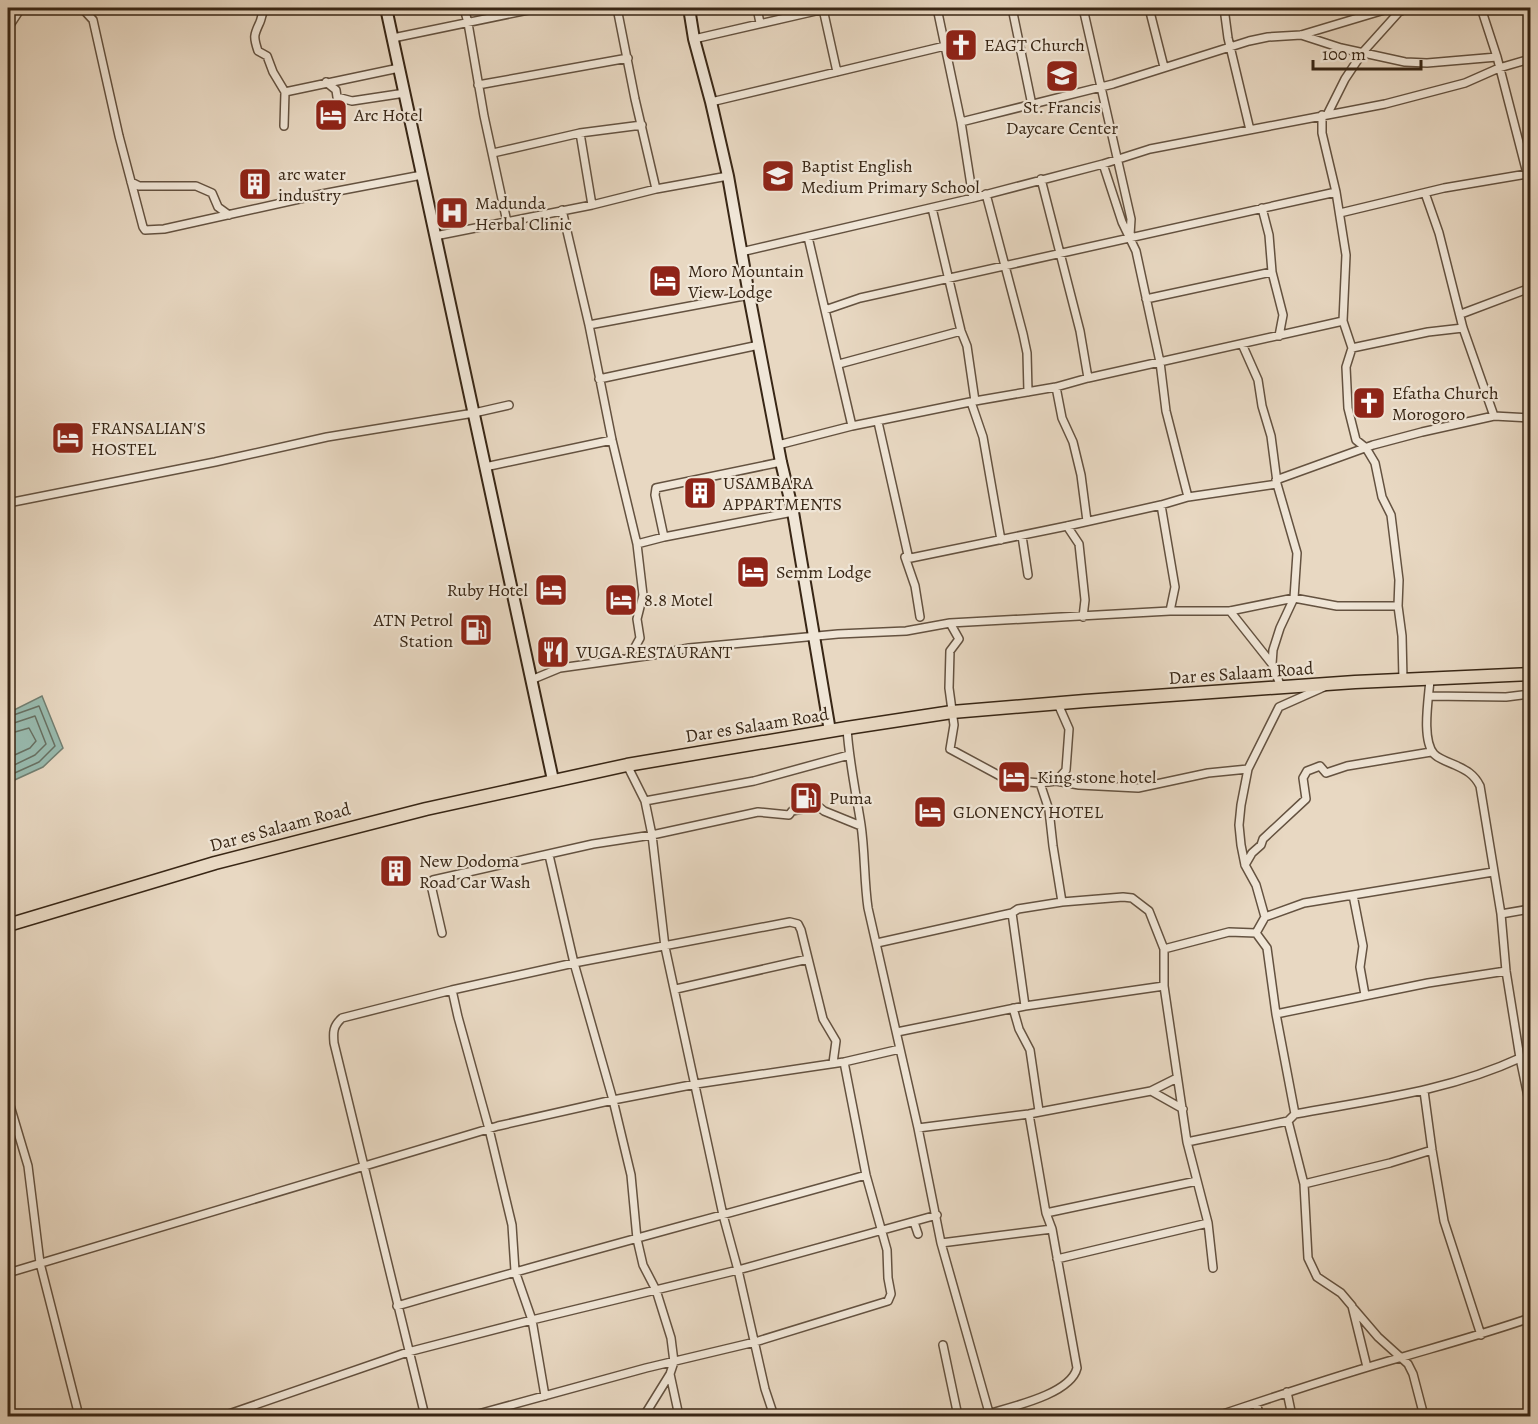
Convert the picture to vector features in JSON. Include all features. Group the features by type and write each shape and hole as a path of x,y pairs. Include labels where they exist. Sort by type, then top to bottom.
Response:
{"highway":[{"name":"Dar es Salaam Road","path":"8,925 118,890 301,840 553,780 627,765 847,728 952,712 1281,687 1530,674"}],"street":[{"path":"8,28 21,8"},
{"path":"82,8 90,16 95,29 130,182 145,230 155,231 322,194 422,175"},
{"path":"265,8 255,30 255,43 258,51 267,56 285,92 284,126"},
{"path":"386,8 553,780"},
{"path":"464,8 477,85 507,222"},
{"path":"393,38 538,8"},
{"path":"618,8 635,99 656,189"},
{"path":"688,8 728,176 748,295 793,512 830,731"},
{"path":"757,8 760,23"},
{"path":"694,39 826,8 837,72"},
{"path":"937,8 961,123 973,198"},
{"path":"1012,8 1032,105"},
{"path":"1083,8 1131,219 1130,237"},
{"path":"1149,8 1164,67"},
{"path":"1224,8 1230,47 1250,130"},
{"path":"961,123 1100,86 1230,47 1268,37 1301,35 1391,8"},
{"path":"1403,680 1402,636 1398,606 1400,580 1391,515 1382,497 1375,463 1366,448 1356,440 1348,408 1346,367 1352,348 1343,321 1346,255 1336,192 1322,133 1325,114 1363,52 1399,12 1408,8"},
{"path":"1480,8 1497,57 1530,185"},
{"path":"1301,35 1325,44 1405,62 1497,57"},
{"path":"711,102 945,46"},
{"path":"477,85 628,58"},
{"path":"741,252 973,198 1150,150 1384,104 1465,83 1499,68 1530,59"},
{"path":"285,92 399,68"},
{"path":"326,82 336,90 337,97 346,101 405,93"},
{"path":"493,153 580,133 642,125"},
{"path":"580,133 592,205"},
{"path":"1103,164 1122,222 1136,251 1160,362 1166,411 1188,496"},
{"path":"1340,213 1425,193 1527,174"},
{"path":"435,236 728,176"},
{"path":"1041,179 1080,331 1088,378"},
{"path":"130,182 139,186 204,188 212,193 218,207 229,215"},
{"path":"825,310 860,298 1336,192"},
{"path":"1425,193 1439,233 1463,327 1494,416"},
{"path":"986,194 1027,353 1028,392"},
{"path":"932,208 960,331 967,346 973,402 982,437 1001,540"},
{"path":"1262,208 1269,235 1272,272 1283,315 1279,336"},
{"path":"562,210 589,325 598,379 637,544 643,595 637,620 640,638 630,658"},
{"path":"808,237 852,426"},
{"path":"1146,299 1272,272"},
{"path":"1461,314 1530,288"},
{"path":"589,325 748,295"},
{"path":"778,445 852,426 1056,387 1343,321"},
{"path":"1352,348 1463,327"},
{"path":"839,364 960,331"},
{"path":"1242,344 1258,380 1262,406 1271,436 1277,482 1297,553 1294,598 1280,628 1273,650 1272,664"},
{"path":"598,379 759,345"},
{"path":"1056,387 1062,418 1073,442 1082,475 1087,520"},
{"path":"8,503 327,437 474,413 509,405"},
{"path":"906,559 1161,505 1188,496 1277,482 1366,448 1422,432 1494,416 1530,418"},
{"path":"878,422 908,555 905,557 915,586 920,617"},
{"path":"485,467 612,440"},
{"path":"664,537 655,495 656,488 781,462"},
{"path":"1161,505 1176,587 1170,611"},
{"path":"637,544 793,512"},
{"path":"1067,526 1079,544 1085,600 1083,617"},
{"path":"1022,536 1028,575"},
{"path":"531,680 560,669 689,648 906,631 950,623 1170,611 1230,611 1294,598 1337,606 1398,606"},
{"path":"1230,611 1272,664 1281,687"},
{"path":"950,623 958,639 950,651 949,688 954,724 950,749 1002,777 1017,782 1056,781 1079,785 1138,788 1208,773 1248,769"},
{"path":"1430,679 1425,722 1431,752 1473,775 1480,786 1501,914 1506,971 1530,1106"},
{"path":"1265,917 1256,885 1245,865 1239,825 1248,769 1279,707 1331,685"},
{"path":"1429,696 1506,697 1530,694"},
{"path":"1056,781 1066,770 1069,729 1058,704"},
{"path":"847,728 849,755 861,826 868,908 937,1215 941,1244 989,1415"},
{"path":"1245,865 1263,839 1306,799 1303,778 1307,771 1320,766 1326,772 1347,766 1431,752"},
{"path":"645,801 754,781 849,755"},
{"path":"627,765 645,801 652,835 665,947 723,1215 765,1389 774,1416"},
{"path":"1040,783 1050,810 1050,824 1062,902"},
{"path":"442,933 431,881 593,844 652,835 758,812 789,814 792,811 818,806 824,811 861,826"},
{"path":"549,855 574,963 613,1100 631,1175 637,1239 643,1265 656,1290 671,1338 674,1362 670,1374 644,1416"},
{"path":"1256,933 1265,917 1305,903 1493,872"},
{"path":"1353,895 1363,946 1360,967 1365,996"},
{"path":"877,943 1012,913 1018,909 1062,902 1113,896 1132,898 1149,911 1164,949 1164,986 1187,1142 1208,1223 1214,1268"},
{"path":"1501,914 1530,909"},
{"path":"1012,913 1025,1006"},
{"path":"425,1416 334,1043 333,1030 336,1023 342,1018 452,990 574,963 790,922 798,924 801,930 823,1018 836,1041 834,1063"},
{"path":"1164,949 1229,932 1256,933"},
{"path":"1256,933 1267,948 1276,1014 1295,1114"},
{"path":"675,989 808,958"},
{"path":"1276,1014 1506,971"},
{"path":"897,1032 1013,1008 1164,986"},
{"path":"452,990 512,1225 515,1271 532,1320 545,1396"},
{"path":"1013,1008 1019,1029 1030,1050 1039,1111"},
{"path":"8,1273 489,1129 613,1100 696,1084 844,1062 900,1049"},
{"path":"1187,1142 1288,1121 1295,1114 1424,1091 1469,1079 1520,1058"},
{"path":"471,1416 755,1342 888,1301 891,1294 887,1250 866,1175 844,1062"},
{"path":"918,1128 1029,1114 1151,1090 1177,1078"},
{"path":"1151,1090 1183,1109"},
{"path":"1424,1091 1444,1221 1481,1335"},
{"path":"8,1099 28,1166 40,1263 80,1416"},
{"path":"981,1416 1042,1397 1068,1383 1076,1374 1077,1357 1052,1229 1046,1213 1029,1114"},
{"path":"1288,1121 1304,1184 1308,1258 1311,1267 1317,1277 1341,1293 1378,1337 1408,1364 1413,1374 1424,1416"},
{"path":"1304,1184 1432,1150"},
{"path":"397,1306 515,1271 866,1175"},
{"path":"1046,1213 1197,1181"},
{"path":"223,1416 408,1352 738,1270 937,1215"},
{"path":"914,1222 918,1234"},
{"path":"1058,1259 1208,1223"},
{"path":"941,1244 1052,1229"},
{"path":"1352,1306 1367,1367"},
{"path":"1216,1416 1530,1318"},
{"path":"943,1346 958,1416"},
{"path":"670,1374 679,1416"},
{"path":"1287,1392 1292,1416"},
{"path":"1256,1403 1260,1416"}],"water":[{"path":"42,696 63,748 43,767 8,783 8,713"}],"place":[{"name":"EAGT Church","path":"961,45"},
{"name":"St. Francis Daycare Center","path":"1062,76"},
{"name":"Arc Hotel","path":"331,115"},
{"name":"Baptist English Medium Primary School","path":"778,176"},
{"name":"arc water industry","path":"255,184"},
{"name":"Madunda Herbal Clinic","path":"452,213"},
{"name":"Moro Mountain View Lodge","path":"665,281"},
{"name":"Efatha Church Morogoro","path":"1369,403"},
{"name":"FRANSALIAN'S HOSTEL","path":"68,438"},
{"name":"USAMBARA APPARTMENTS","path":"700,493"},
{"name":"Semm Lodge","path":"753,572"},
{"name":"Ruby Hotel","path":"551,590"},
{"name":"8.8 Motel","path":"621,600"},
{"name":"ATN Petrol Station","path":"476,630"},
{"name":"VUGA RESTAURANT","path":"553,652"},
{"name":"King stone hotel","path":"1014,777"},
{"name":"Puma","path":"806,798"},
{"name":"GLONENCY HOTEL","path":"930,812"},
{"name":"New Dodoma Road Car Wash","path":"396,871"}]}
